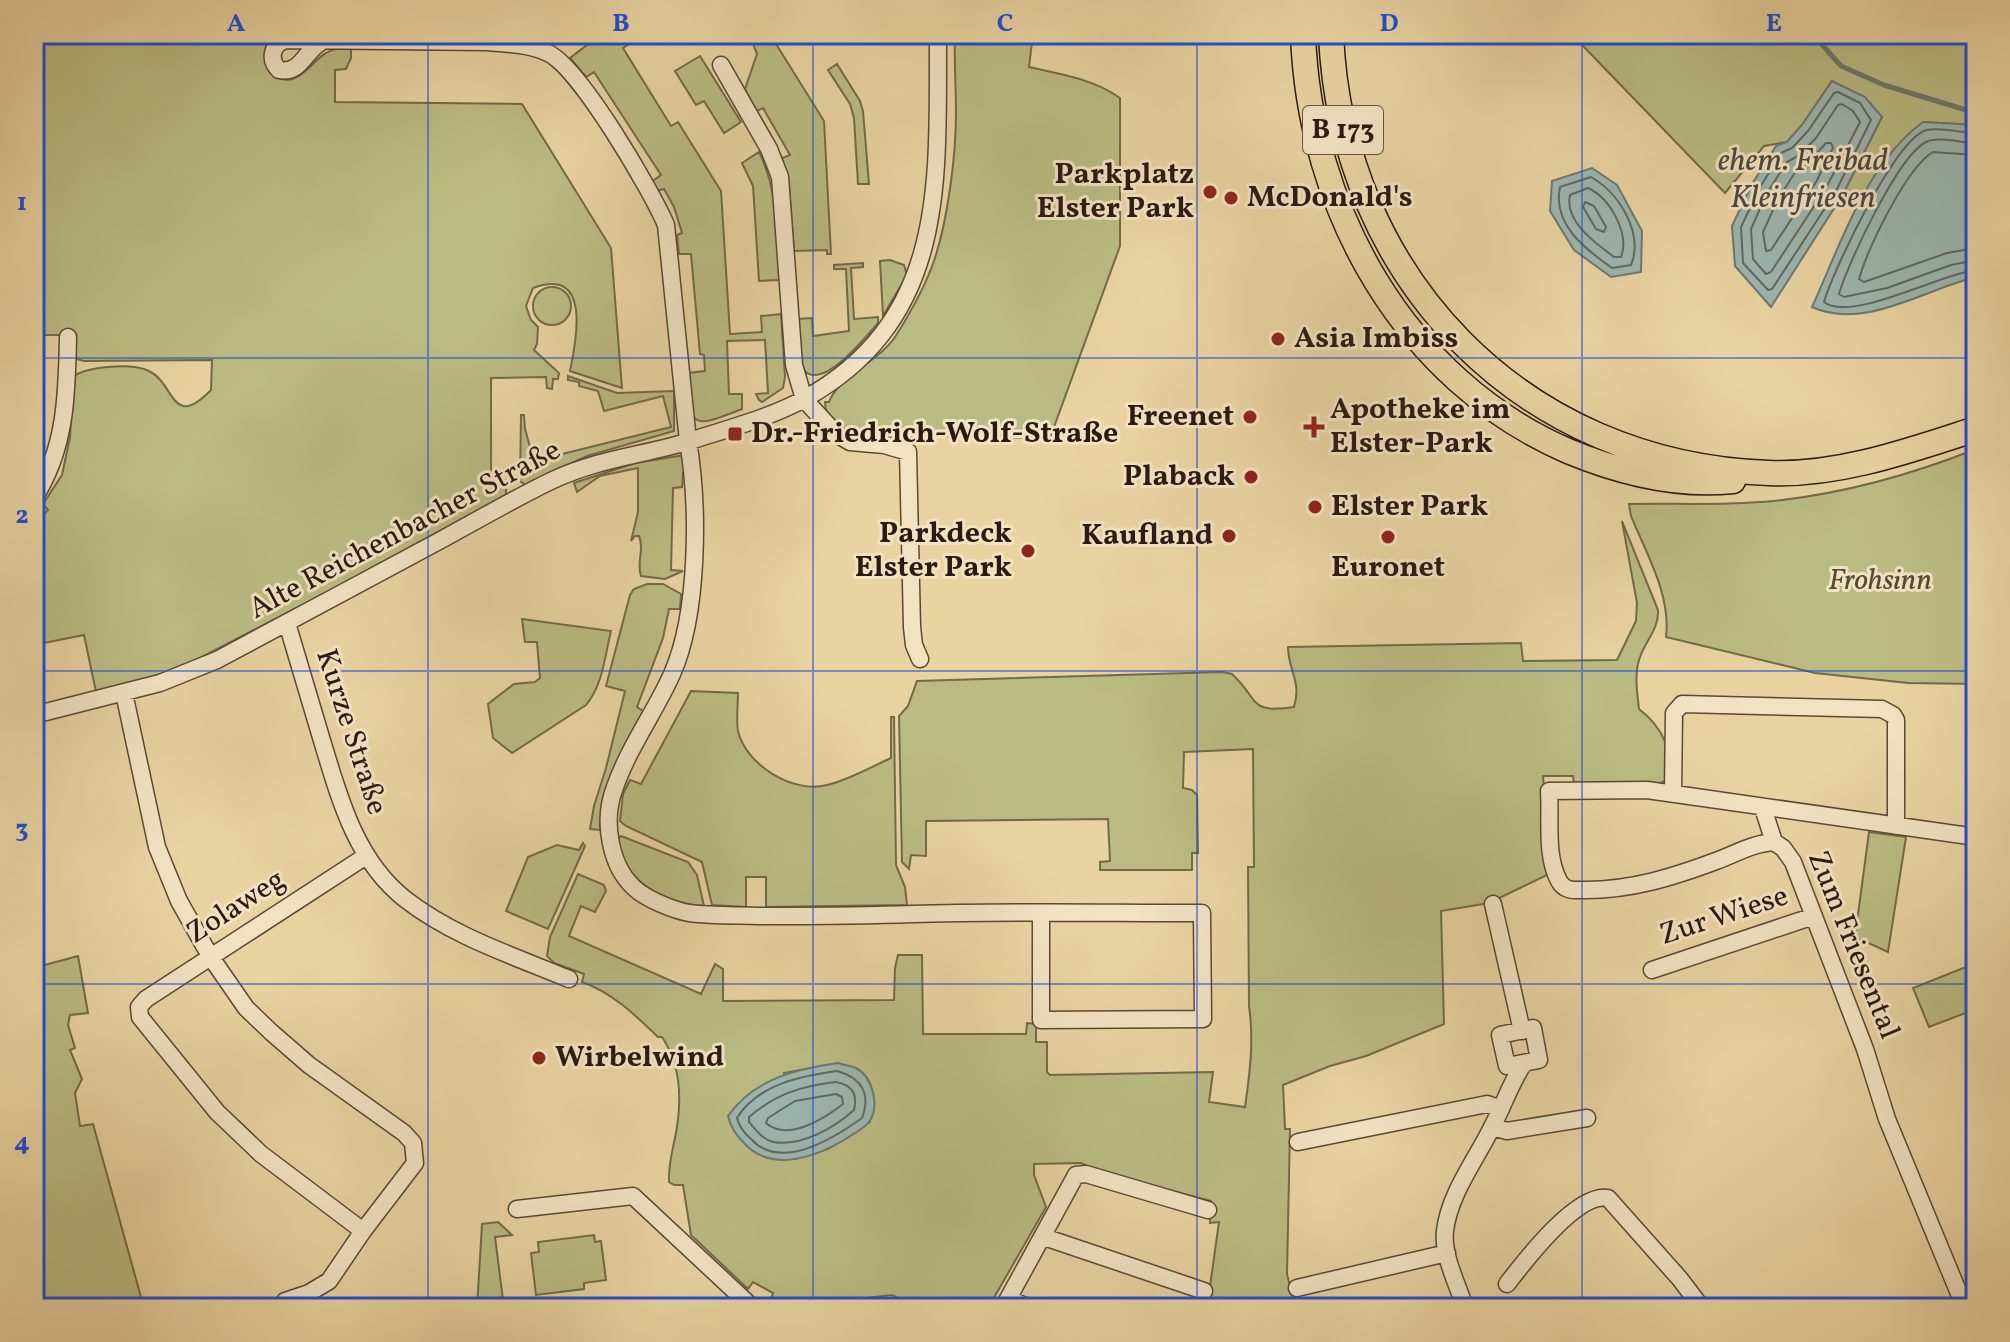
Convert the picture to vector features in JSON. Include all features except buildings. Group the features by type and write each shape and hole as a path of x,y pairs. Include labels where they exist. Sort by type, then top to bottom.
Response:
{"main road":[{"name":"B 173","path":"1303,34 1312,122 1335,201 1364,264 1399,315 1437,360 1480,400 1512,422 1588,459 1650,477 1716,483 1846,465 1976,429"},
{"name":"B 173","path":"1331,34 1334,77 1346,144 1375,220 1396,260 1425,303 1484,366 1556,415 1622,445 1682,461 1771,474"}],"street":[{"name":"Alte Reichenbacher Straße","path":"34,715 160,683 217,660 554,480 620,456 688,441 804,399 837,378 892,324 907,298 923,255 936,148 938,34"},
{"path":"321,42 520,45 548,53 573,72 653,195 666,225 694,473 689,614 674,670 614,788 609,810 611,846 627,879 639,892 664,904 684,912 707,915 1202,913 1203,1019 1041,1020 1041,914"},
{"path":"721,65 769,149 780,177 794,365 804,399 835,433 850,442 892,446 908,452 912,627 914,645 920,659"},
{"path":"34,498 48,477 58,450 65,411 68,337"},
{"name":"Kurze Straße","path":"287,623 351,828 366,856 384,879 403,898 429,916 569,979"},
{"path":"124,693 157,847 179,901 210,956 246,1008 271,1032 309,1065 404,1133 413,1143 415,1163 329,1281 309,1293 285,1301"},
{"path":"1673,793 1674,713 1682,704 1882,709 1896,720 1896,826"},
{"path":"1774,842 1761,842 1743,852 1649,884 1621,889 1571,890 1562,886 1553,869 1549,791 1647,790 1976,837"},
{"name":"Zum Friesental","path":"1763,808 1774,842 1793,862 1865,1049 1887,1119 1965,1308"},
{"name":"Zolaweg","path":"363,1231 261,1154 217,1112 140,1017 139,1007 146,999 210,956 366,856"},
{"path":"1493,904 1522,1031"},
{"name":"Zur Wiese","path":"1652,970 1814,916"},
{"path":"1533,1028 1539,1060 1507,1066 1500,1035 1522,1031 1533,1028"},
{"path":"1465,1308 1447,1253 1444,1232 1451,1206 1524,1063"},
{"path":"1298,1142 1487,1104 1501,1109"},
{"path":"1492,1127 1507,1131 1587,1118"},
{"path":"1030,1308 1006,1303 1076,1175 1086,1174 1208,1210"},
{"path":"517,1209 633,1196 753,1308"},
{"path":"1507,1284 1534,1249 1571,1214 1601,1196 1608,1198 1702,1308"},
{"path":"1044,1237 1204,1291"},
{"path":"1297,1288 1447,1253"},
{"path":"861,1308 891,1308"}],"green space":[{"path":"34,34 283,34 269,43 266,63 272,73 288,80 302,74 329,51 351,48 346,69 335,70 335,102 522,104 611,248 622,388 570,371 577,324 572,296 564,287 552,284 533,288 526,306 531,320 538,327 534,350 559,373 558,379 553,379 552,389 547,388 546,377 491,378 491,480 506,480 506,495 169,674 96,692 84,635 34,645 34,525 48,510 43,504 62,475 70,437 74,376 100,368 122,366 142,369 157,377 181,405 188,406 211,390 212,360 84,361 73,358 71,335 34,335"},
{"path":"644,34 623,48 671,126 678,122 721,191 730,334 762,332 761,316 781,314 783,388 762,402 756,394 768,393 765,340 727,341 729,394 742,394 742,409 712,420 696,420 690,405 688,373 705,371 704,355 700,354 691,254 679,254 677,235 682,233 674,207 664,189 657,191 651,182 661,175 594,72 586,77 570,58 587,45"},
{"path":"744,34 790,34 776,44 824,121 831,254 827,254 827,250 794,251 789,184 782,158 790,155 763,108 755,112 745,89 757,54 751,39"},
{"path":"955,34 1033,34 1029,67 1088,82 1120,98 1120,246 1050,438 856,435 835,423 826,408 825,402 829,402 842,384 890,344 918,297 935,258 947,206 955,148"},
{"path":"1579,34 1976,34 1976,125 1923,122 1885,160 1862,200 1842,196 1882,117 1832,81 1787,142 1764,146 1725,193 1583,46"},
{"path":"700,56 741,122 724,133 704,101 696,105 675,71"},
{"path":"837,64 863,111 869,184 858,184 854,118 850,104 828,70"},
{"path":"759,152 774,198 779,280 759,281 753,186 742,163"},
{"path":"890,260 904,265 907,275 883,316 880,261"},
{"path":"863,263 863,267 851,268 854,319 878,317 878,323 838,364 814,375 805,371 797,354 797,319 812,318 813,336 849,331 846,269 834,269 834,265"},
{"path":"552,287 565,293 571,306 565,319 552,325 539,319 533,306 539,293"},
{"path":"568,376 617,393 674,391 674,431 587,456 525,485 520,481 521,415 524,415 534,461 671,427 663,396 604,411 598,391 579,386 579,382 568,380"},
{"name":"Frohsinn","path":"1976,449 1976,684 1908,683 1815,673 1666,637 1667,621 1661,591 1629,504 1744,503 1807,497 1880,481"},
{"path":"685,455 687,473 683,473 682,487 673,488 671,570 683,571 665,579 641,576 639,536 631,541 638,512 638,468 600,476 577,492 574,483 635,463"},
{"path":"1622,521 1658,610 1654,629 1638,663 1636,683 1639,709 1654,723 1668,750 1665,781 1655,785 1574,784 1573,776 1543,776 1551,873 1489,903 1441,911 1444,1024 1283,1085 1285,1129 1290,1129 1287,1274 1292,1294 1289,1308 1207,1308 1219,1222 1210,1223 1211,1201 1098,1171 1081,1163 1034,1164 1034,1175 1046,1207 988,1308 919,1308 892,1295 785,1307 770,1302 773,1293 753,1282 748,1289 691,1235 683,1185 669,1182 679,1115 679,1092 673,1058 662,1037 658,1037 614,998 582,982 584,974 554,963 547,956 550,937 578,874 604,885 606,891 595,912 581,906 569,936 701,994 715,964 723,969 723,1001 894,1000 898,955 922,955 923,1034 1026,1034 1027,1023 1036,1024 1036,1042 1047,1042 1047,1072 1050,1075 1213,1072 1209,1102 1245,1107 1251,1044 1248,867 1254,867 1253,749 1184,752 1183,788 1197,795 1198,853 1192,853 1192,870 1100,870 1100,862 1110,861 1108,819 926,821 926,856 911,855 909,869 902,862 899,716 908,706 917,681 1223,672 1232,674 1256,703 1279,709 1294,707 1296,698 1288,647 1521,643 1523,661 1617,660 1636,621 1637,603","holes":["838,1063 870,1122 828,1149 795,1159 784,1073"]},
{"path":"647,584 663,584 681,594 680,609 669,609 663,638 637,707 645,712 608,783 600,830 590,829 625,691 606,686 630,595 634,589"},
{"path":"522,619 611,631 600,679 586,705 512,753 493,738 488,704 514,684 535,682 540,678 537,642 525,642"},
{"path":"691,691 738,693 738,731 750,755 786,781 814,787 851,777 891,758 891,717 894,717 896,865 905,887 907,905 766,907 766,877 746,877 746,907 712,905 702,862 620,821 623,794 630,780 641,784"},
{"path":"1869,832 1906,837 1888,952 1855,937"},
{"path":"621,836 688,862 697,875 704,906 661,895 637,879 621,854 617,839"},
{"path":"583,843 585,846 548,929 506,911 528,857 557,845 579,850"},
{"path":"34,937 41,966 78,956 88,1013 70,1015 68,1025 75,1048 70,1050 82,1079 75,1093 80,1126 93,1124 144,1308 34,1308"},
{"path":"1976,963 1976,1009 1929,1027 1913,988"},
{"path":"498,1222 512,1235 495,1237 504,1308 477,1308 482,1224"},
{"path":"594,1235 595,1242 601,1241 606,1280 584,1283 584,1289 536,1295 531,1253 539,1252 538,1242"}],"water":[{"name":"ehem. Freibad Kleinfriesen","path":"1832,81 1865,97 1882,117 1842,196 1771,307 1735,266 1732,226 1752,184 1776,146 1787,142 1802,125"},
{"path":"1923,122 1976,125 1976,277 1873,311 1832,313 1812,307 1870,183 1885,160"},
{"path":"1592,168 1617,185 1642,231 1641,272 1611,277 1574,250 1550,211 1552,181"},
{"path":"838,1063 862,1072 873,1093 872,1116 867,1125 857,1132 832,1147 806,1157 779,1160 754,1152 734,1130 728,1116 750,1093 777,1078"}],"waterway":[{"path":"1711,34 1729,41 1744,34"},
{"path":"1816,34 1841,66 1884,85 1976,113"}],"place":[{"name":"Parkplatz Elster Park","path":"1210,192"},
{"name":"McDonald's","path":"1231,198"},
{"name":"Asia Imbiss","path":"1278,339"},
{"name":"Freenet","path":"1250,417"},
{"name":"Apotheke im Elster-Park","path":"1314,427"},
{"name":"Dr.-Friedrich-Wolf-Straße","path":"735,434"},
{"name":"Plaback","path":"1251,477"},
{"name":"Elster Park","path":"1315,507"},
{"name":"Kaufland","path":"1229,536"},
{"name":"Euronet","path":"1388,537"},
{"name":"Parkdeck Elster Park","path":"1028,551"},
{"name":"Wirbelwind","path":"539,1058"}]}
